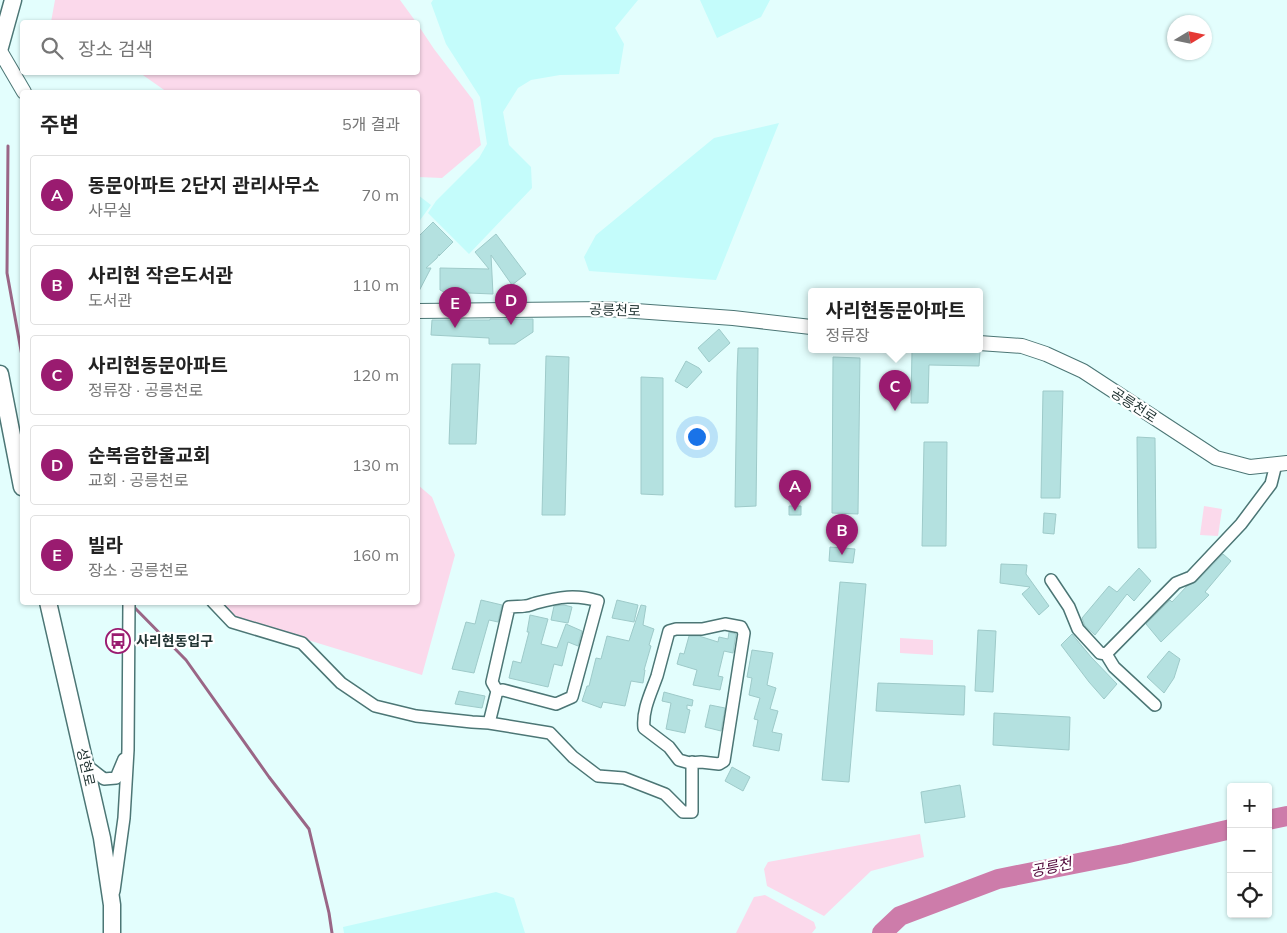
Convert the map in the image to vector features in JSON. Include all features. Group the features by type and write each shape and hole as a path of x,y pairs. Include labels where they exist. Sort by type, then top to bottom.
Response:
{"main road":[{"path":"0,49 13,0"},
{"path":"0,374 20,477"},
{"name":"성현로","path":"49,605 102,838 112,905 112,933"}],"street":[{"path":"0,49 23,90"},
{"name":"공릉천로","path":"420,311 608,309 733,318 808,327"},
{"name":"공릉천로","path":"983,343 1022,346 1046,354 1082,371 1216,458 1250,467 1282,464"},
{"path":"1106,654 1176,583 1191,577 1241,524 1271,484 1282,464"},
{"path":"1051,580 1069,607 1078,629 1100,653 1106,654 1114,666 1155,705"},
{"path":"572,596 587,597 598,601 572,697 556,704 498,690 492,682 509,607 524,607 572,596"},
{"path":"112,905 124,818 128,750 129,605"},
{"path":"216,605 232,622 302,643 341,683 376,706 416,716 489,723 550,733 573,757 598,776 624,778 665,794 683,812 692,812 692,762"},
{"path":"725,624 741,626 744,633 724,761 719,764 692,762 679,760 669,747 644,728 643,722 648,699 657,676 669,631 676,629 702,629 725,624"},
{"path":"489,723 498,690"},
{"path":"86,765 104,779 116,778 128,750"}],"shaded area":[{"path":"55,0 400,0 415,20 51,20"},
{"path":"433,0 638,0 615,28 624,44 619,74 560,75 531,80 518,88 503,112 509,145 531,167 532,188 469,254 428,213 436,201 479,158 487,144 480,97 446,44 431,3"},
{"path":"700,0 770,0 761,17 717,38"},
{"path":"420,28 473,100 481,145 442,178 420,177 420,90 164,90 143,75 420,75"},
{"path":"779,123 716,280 589,271 584,257 596,235 714,138"},
{"path":"420,197 431,205 420,220"},
{"path":"420,487 432,497 455,555 422,675 216,612 214,605 420,605"},
{"path":"1204,506 1222,509 1218,536 1200,535"},
{"path":"900,638 933,640 933,655 900,653"},
{"path":"920,834 924,857 871,871 824,916 767,886 764,869 768,862"},
{"path":"496,892 514,898 525,933 344,933 343,927"},
{"path":"765,895 814,922 816,928 812,933 736,933 754,897"}],"building":[{"path":"433,222 453,242 426,268 431,268 420,289 420,235"},
{"path":"496,234 526,274 512,285 491,255 493,294 444,292 440,290 440,268 489,269 475,252"},
{"path":"533,319 533,332 515,344 489,344 489,338 431,335 432,320"},
{"path":"719,329 730,343 709,362 698,348"},
{"path":"738,348 758,348 756,506 735,507 737,373"},
{"path":"912,353 980,353 979,366 929,365 928,403 911,403"},
{"path":"546,356 569,357 565,515 542,515"},
{"path":"833,357 860,358 858,514 832,513"},
{"path":"686,361 699,368 702,372 687,388 675,381"},
{"path":"452,364 480,364 476,444 449,444"},
{"path":"641,377 663,378 663,495 641,494"},
{"path":"1043,391 1063,391 1060,498 1041,498"},
{"path":"1137,437 1155,438 1156,548 1138,548"},
{"path":"924,442 947,442 946,546 922,546"},
{"path":"789,506 801,506 801,515 789,515"},
{"path":"1044,513 1056,514 1054,534 1043,533"},
{"path":"830,547 855,549 853,563 829,561"},
{"path":"1223,554 1231,561 1205,592 1209,595 1161,642 1146,624 1170,600 1172,602 1187,586 1196,582"},
{"path":"1001,564 1027,565 1026,574 1049,606 1039,615 1022,594 1030,587 1000,583"},
{"path":"1139,568 1151,581 1134,601 1127,594 1095,635 1085,626 1082,618 1109,586 1117,592"},
{"path":"840,582 866,584 849,782 822,780"},
{"path":"481,600 502,605 498,622 489,620 474,673 452,669 466,622 475,624"},
{"path":"617,600 638,605 634,622 612,618"},
{"path":"564,605 572,607 568,623 551,620 554,606"},
{"path":"641,605 646,606 643,625 654,629 649,645 651,646 644,670 643,683 631,681 625,706 603,702 601,708 582,701 587,686 589,686 596,658 601,659 607,636 629,641"},
{"path":"530,615 548,619 541,644 557,648 566,624 582,631 578,646 568,642 562,666 554,664 548,687 509,678 513,661 521,663 529,632 527,632"},
{"path":"978,630 996,631 993,692 975,691"},
{"path":"729,632 736,634 733,653 724,651 718,676 723,677 720,690 693,685 697,670 677,664 680,653 684,654 689,636 699,636 718,642 719,637 728,639"},
{"path":"1072,634 1117,684 1104,699 1061,645"},
{"path":"752,650 773,653 767,685 776,688 770,709 778,711 772,732 782,734 779,751 753,746 758,720 754,719 760,698 749,695 752,678 747,677"},
{"path":"1169,651 1180,659 1174,678 1164,693 1147,677"},
{"path":"878,683 965,686 964,715 876,711"},
{"path":"459,691 485,696 482,708 455,704"},
{"path":"664,692 693,700 692,706 687,705 687,709 690,710 685,733 666,729 671,703 662,701"},
{"path":"710,705 725,708 721,731 705,727"},
{"path":"994,713 1070,717 1069,750 993,745"},
{"path":"732,767 750,777 743,791 725,781"},
{"path":"960,785 965,817 925,823 921,792"}],"waterway":[{"path":"8,146 7,273 20,345"},
{"path":"132,605 186,660 269,777 309,829 332,933"},
{"name":"공릉천","path":"1272,819 1287,816"},
{"name":"공릉천","path":"882,933 900,916 998,879 1124,854 1227,830"}],"place":[{"name":"순복음한울교회","path":"511,325"},
{"name":"빌라","path":"455,328"},
{"name":"사리현동문아파트","path":"895,411"},
{"name":"동문아파트 2단지 관리사무소","path":"795,511"},
{"name":"사리현 작은도서관","path":"842,555"},
{"name":"사리현동입구","path":"118,641"}]}
